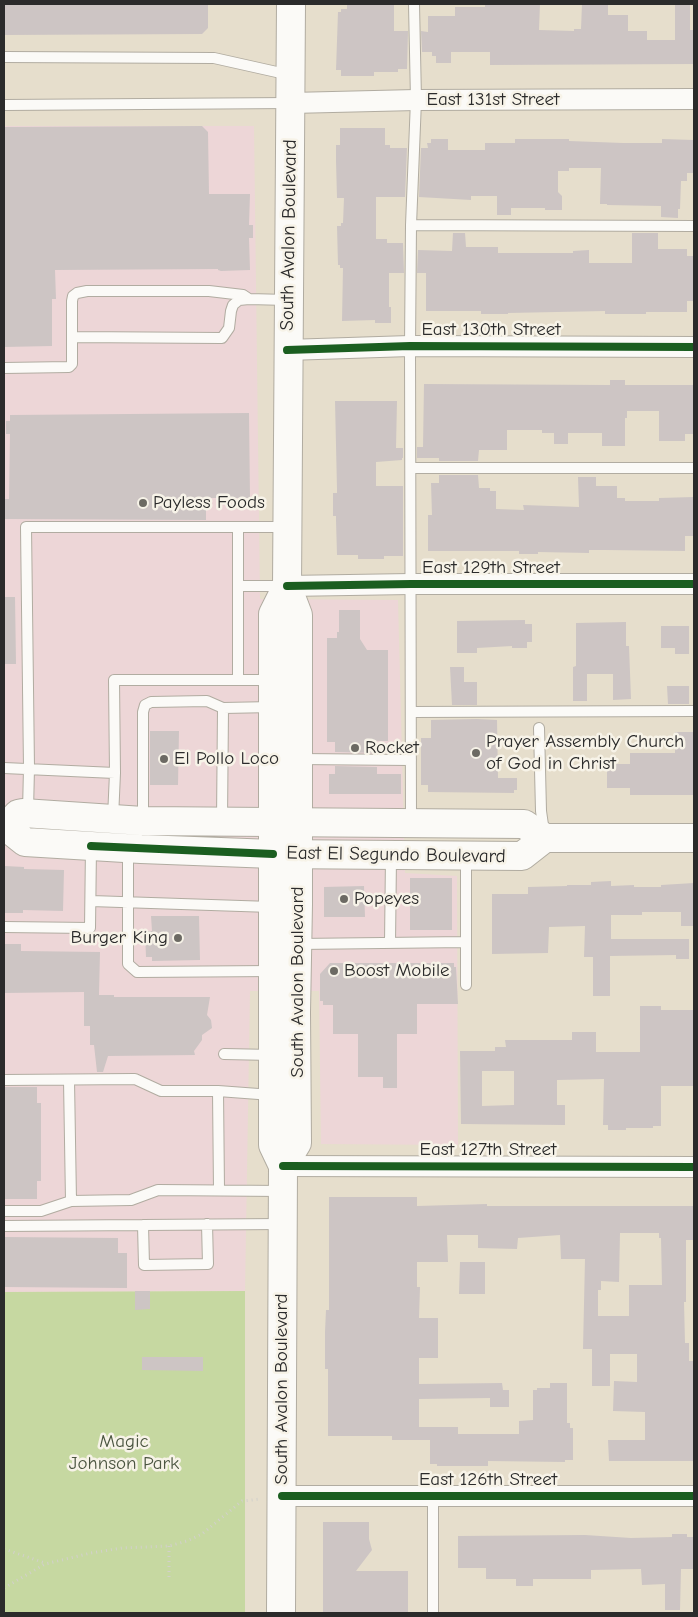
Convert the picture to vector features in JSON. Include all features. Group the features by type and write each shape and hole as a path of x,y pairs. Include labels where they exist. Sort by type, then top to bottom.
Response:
{"main road":[{"name":"South Avalon Boulevard","path":"286,823 298,759 298,615 287,586 291,4"},
{"name":"South Avalon Boulevard","path":"282,1178 297,1143 296,1012 298,944 286,854 286,823 274,707 273,614 287,586"},
{"name":"East El Segundo Boulevard","path":"113,819 286,823 524,824 545,838 522,856 286,854 25,842 13,822 113,819"},
{"path":"545,838 694,838"},
{"name":"South Avalon Boulevard","path":"280,1613 282,1178 273,1144 272,907 286,854"}],"street":[{"name":"East 131st Street","path":"291,103 416,100 694,99"},
{"name":"East 130th Street","path":"288,350 410,346 694,347"},
{"name":"East 129th Street","path":"287,586 694,584"},
{"name":"East 127th Street","path":"282,1178 694,1167"},
{"name":"East 126th Street","path":"282,1496 694,1496"}],"lane":[{"path":"411,824 410,346 411,225 416,100 414,4"},
{"path":"4,57 214,58 291,76"},
{"path":"4,105 291,103"},
{"path":"411,225 694,226"},
{"path":"4,368 69,367 72,364 72,301 73,296 77,293 88,291 210,291 244,298 288,300"},
{"path":"72,337 222,338 230,324 233,305 244,298"},
{"path":"411,468 694,468"},
{"path":"13,822 30,768 26,527 287,528"},
{"path":"238,528 238,680"},
{"path":"238,586 287,586"},
{"path":"113,819 115,772 114,680 274,680"},
{"path":"143,821 143,712 145,705 151,702 208,701 223,708 274,707"},
{"path":"222,822 223,708"},
{"path":"411,712 694,712"},
{"path":"539,728 540,811 545,838"},
{"path":"298,759 411,760"},
{"path":"4,768 115,772"},
{"path":"4,927 90,928 92,846"},
{"path":"128,848 128,964 137,972 273,971"},
{"path":"390,943 391,855"},
{"path":"466,856 466,985"},
{"path":"91,900 272,907"},
{"path":"298,944 466,942"},
{"path":"224,1054 273,1055"},
{"path":"4,1080 135,1079 161,1091 218,1091 273,1096"},
{"path":"70,1080 71,1201"},
{"path":"218,1091 219,1190"},
{"path":"4,1211 41,1211 71,1201 132,1200 158,1190 219,1190 282,1178"},
{"path":"143,1225 144,1265 180,1265 208,1264 207,1224"},
{"path":"4,1226 282,1224"},
{"path":"433,1496 433,1613"}],"path":[{"path":"4,1588 45,1564 99,1552 169,1546 186,1541 202,1534 242,1501 282,1496"},
{"path":"169,1546 170,1577"},
{"path":"4,1549 45,1564"}],"shaded area":[{"path":"4,126 254,126 260,599 398,600 405,873 457,876 458,1145 321,1144 319,991 250,991 245,1291 4,1292"}],"green space":[{"name":"Magic Johnson Park","path":"245,1291 245,1613 4,1613 4,1292"}],"building":[{"path":"4,4 208,4 208,28 202,34 4,35"},
{"path":"347,4 394,4 394,31 408,31 407,69 398,69 398,72 374,72 374,76 341,76 341,70 336,70 338,12 341,12 341,9 347,9"},
{"path":"485,4 540,4 539,30 574,31 574,29 581,29 582,4 608,4 608,15 628,15 628,31 647,31 647,40 675,40 675,4 690,4 690,30 694,30 694,64 490,65 490,52 451,52 451,63 436,63 436,56 432,56 432,52 422,52 421,31 428,32 428,16 455,16 455,7 485,7"},
{"path":"202,126 208,132 209,194 250,194 249,225 253,225 253,238 249,238 250,270 55,270 56,299 52,299 52,346 4,347 4,127"},
{"path":"340,128 385,128 385,145 390,145 390,148 407,148 405,197 376,197 376,239 387,239 387,243 403,243 404,273 389,273 391,323 375,323 375,320 342,321 343,268 340,268 340,265 338,265 337,226 341,226 341,223 343,223 344,198 337,198 336,161 336,145 340,145"},
{"path":"431,139 448,139 448,150 485,150 485,143 515,143 515,139 569,139 569,141 623,143 662,143 662,139 694,140 694,173 687,173 687,181 681,181 678,218 661,217 661,206 600,204 601,168 569,168 569,171 558,171 558,192 562,196 562,210 511,208 511,215 497,215 497,196 471,196 471,200 419,197 421,148 428,148 427,143 431,143"},
{"path":"453,233 465,233 466,247 498,247 498,253 573,253 573,251 589,250 589,263 632,263 632,233 658,233 658,249 687,249 687,256 694,256 694,301 687,301 687,312 646,312 646,314 605,314 605,311 481,314 481,311 426,311 426,273 417,273 418,250 452,251"},
{"path":"610,380 625,380 625,385 694,385 694,434 685,434 685,441 659,441 659,411 627,411 627,418 625,418 625,446 602,446 602,433 568,433 568,444 554,444 554,433 542,433 542,430 507,430 507,450 479,450 478,461 439,461 439,458 417,458 417,447 423,447 424,384 610,385"},
{"path":"335,401 397,401 396,448 403,448 403,458 402,460 376,462 376,486 403,486 403,556 384,556 384,559 358,559 358,555 337,555 336,516 333,516 333,493 337,493"},
{"path":"249,413 250,498 206,498 206,520 4,519 4,499 9,499 10,434 6,434 6,421 10,421 10,415"},
{"path":"439,475 478,475 479,488 490,488 490,491 496,491 496,509 524,510 523,505 579,507 578,477 596,477 596,486 617,486 617,498 625,498 625,501 659,501 659,498 694,497 694,536 685,536 685,551 589,550 589,553 538,552 538,554 519,554 519,551 428,551 428,515 432,515 431,483 439,483"},
{"path":"4,597 15,597 16,664 4,664"},
{"path":"339,610 360,610 360,639 367,650 388,650 388,741 377,741 377,753 335,752 335,742 327,742 327,638 337,638 337,632 339,632"},
{"path":"525,620 525,624 532,624 532,642 527,642 527,648 512,648 512,646 477,648 477,653 457,653 457,621"},
{"path":"626,622 626,646 629,646 631,699 613,700 613,674 587,674 587,701 573,701 573,667 576,666 576,623"},
{"path":"661,626 689,626 689,654 675,654 675,648 661,648"},
{"path":"450,667 464,667 464,682 477,682 477,705 452,705"},
{"path":"667,686 689,686 689,704 668,704"},
{"path":"431,720 497,720 498,778 517,778 517,790 514,790 514,793 428,792 428,785 421,785 421,738 431,738"},
{"name":"El Pollo Loco","path":"150,731 179,731 178,785 150,785"},
{"path":"675,732 694,732 694,795 630,795 630,788 607,788 607,764 630,764 630,753 675,753"},
{"path":"335,766 377,767 377,774 401,774 401,794 329,794 329,774 335,774"},
{"path":"5,866 24,867 24,869 64,870 63,911 23,910 23,913 5,913"},
{"path":"410,878 452,878 452,930 410,930"},
{"path":"611,881 611,886 634,885 634,887 661,887 661,885 694,883 694,926 681,926 681,912 642,912 642,915 611,915 611,939 689,939 689,959 676,959 676,955 610,956 610,996 593,996 593,957 584,957 585,926 549,927 548,953 492,954 492,894 528,894 528,887 591,885 591,882"},
{"path":"364,886 365,917 324,917 324,887"},
{"path":"151,916 199,916 200,960 152,961 152,957 146,957 145,931 152,931"},
{"path":"4,944 21,944 21,951 100,952 99,995 114,995 114,997 210,997 207,1015 211,1020 212,1028 202,1035 202,1040 194,1051 195,1055 108,1056 103,1072 97,1072 94,1045 90,1045 90,1026 84,1026 84,992 4,993"},
{"path":"330,963 454,963 454,967 456,967 458,1004 417,1004 417,1034 397,1034 397,1088 383,1088 383,1077 358,1077 358,1034 333,1034 333,1005 323,1005 323,1001 320,1001 320,974"},
{"path":"640,1006 661,1006 661,1010 694,1010 694,1086 661,1086 661,1126 608,1130 608,1125 603,1125 604,1079 557,1080 557,1105 565,1105 565,1125 461,1124 460,1051 495,1051 495,1047 506,1047 505,1040 572,1040 572,1032 596,1032 596,1052 640,1052","holes":["482,1071 514,1071 514,1105 482,1106"]},
{"path":"4,1087 37,1087 37,1103 41,1103 41,1181 37,1181 37,1199 4,1199"},
{"path":"329,1197 417,1197 417,1206 487,1204 487,1206 694,1206 694,1240 686,1240 686,1302 684,1302 685,1343 689,1343 689,1361 694,1361 694,1461 609,1461 608,1440 645,1440 645,1412 613,1411 614,1381 637,1382 637,1354 610,1354 610,1386 592,1386 592,1349 583,1349 585,1259 561,1259 560,1235 518,1238 517,1249 478,1248 478,1235 447,1235 448,1262 417,1262 417,1287 420,1287 419,1318 438,1318 438,1358 419,1358 419,1384 502,1383 503,1390 509,1390 509,1407 490,1407 490,1398 419,1399 419,1427 458,1427 458,1434 519,1434 519,1421 533,1420 533,1390 537,1390 537,1388 550,1388 550,1383 567,1383 567,1423 570,1423 570,1428 573,1428 573,1460 565,1460 565,1462 488,1461 488,1466 437,1466 437,1464 430,1464 430,1440 392,1440 392,1436 328,1436 328,1369 325,1369 325,1332 326,1310 329,1310","holes":["620,1233 659,1233 659,1238 661,1238 662,1285 629,1285 629,1316 598,1316 598,1290 601,1290 601,1281 619,1282"]},
{"path":"4,1237 118,1238 118,1253 127,1253 127,1288 4,1287"},
{"path":"460,1262 485,1262 485,1294 459,1294"},
{"path":"135,1291 150,1291 150,1309 135,1310"},
{"path":"142,1357 203,1357 203,1371 142,1370"},
{"path":"323,1522 369,1522 369,1539 372,1550 356,1571 408,1571 408,1613 323,1613"},
{"path":"672,1534 687,1534 687,1537 693,1537 693,1569 681,1569 680,1610 665,1610 665,1584 642,1585 641,1569 591,1570 591,1579 533,1579 533,1586 516,1586 516,1579 486,1579 486,1568 458,1568 458,1536 585,1535 631,1538 672,1537"}],"cycle path":[{"path":"287,350 410,346 694,347"},
{"path":"287,586 694,584"},
{"path":"91,846 273,854"},
{"path":"283,1166 694,1167"},
{"path":"282,1496 694,1496"}],"place":[{"name":"Payless Foods","path":"143,503"},
{"name":"Rocket","path":"355,748"},
{"name":"Prayer Assembly Church of God in Christ","path":"476,753"},
{"name":"El Pollo Loco","path":"164,759"},
{"name":"Popeyes","path":"344,899"},
{"name":"Burger King","path":"178,938"},
{"name":"Boost Mobile","path":"334,971"}]}
